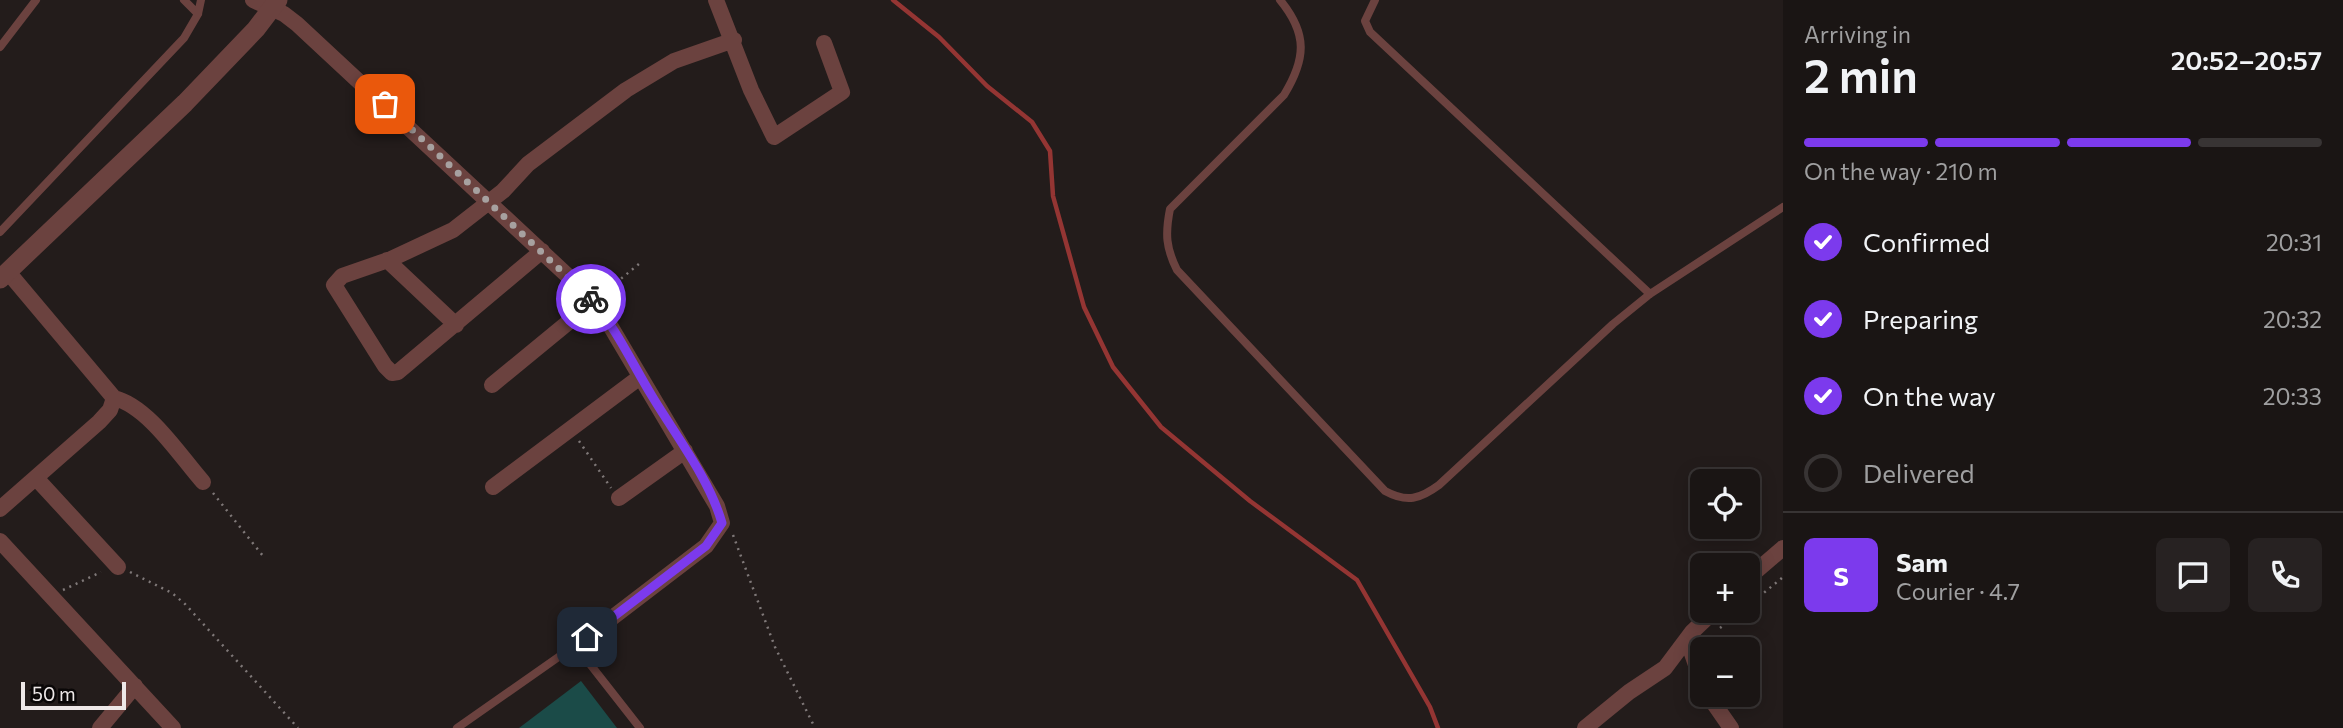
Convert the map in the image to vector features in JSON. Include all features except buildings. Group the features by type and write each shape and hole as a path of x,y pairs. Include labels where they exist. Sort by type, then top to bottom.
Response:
{"street":[{"path":"716,0 734,40 751,90 774,137 842,92 824,44"},
{"path":"203,482 145,415 132,404 114,398 4,276 185,103 267,3 297,24 542,251 593,302 717,506 722,523 706,546 581,641"},
{"path":"542,251 419,356 398,372 392,373 334,285 342,276 387,260 453,230 470,218 528,164 626,90 674,61 734,40"},
{"path":"470,218 473,187"},
{"path":"387,260 456,325"},
{"path":"492,385 593,302"},
{"path":"492,487 640,377"},
{"path":"0,509 99,422 110,410 114,398"},
{"path":"619,498 685,451"},
{"path":"36,478 118,566"},
{"path":"0,541 54,596 173,728"},
{"path":"1760,568 1783,548"},
{"path":"1585,728 1665,668 1702,623"},
{"path":"1687,639 1690,648"},
{"path":"100,728 135,686"},
{"path":"1716,707 1731,728"}],"lane":[{"path":"0,47 36,0"},
{"path":"184,0 198,14"},
{"path":"0,232 184,38 198,14 201,0"},
{"path":"1280,0 1291,13 1301,43 1301,62 1296,76 1284,95 1170,209 1165,233 1167,251 1177,270 1385,491 1399,499 1411,500 1431,490 1613,324 1650,294 1783,207"},
{"path":"1375,0 1365,21 1370,32 1650,294"},
{"path":"457,728 581,641 640,728"}],"path":[{"path":"593,302 640,263"},
{"path":"571,429 619,498"},
{"path":"203,482 263,556"},
{"path":"722,523 740,548 775,647 815,728"},
{"path":"54,596 97,573 118,566 160,587 185,604 298,728"},
{"path":"1760,596 1783,577"}],"waterway":[{"path":"893,0 939,37 987,86 1032,122 1050,151 1053,196 1084,307 1113,367 1161,427 1250,501 1357,580 1430,707 1438,728"}],"way so far":[{"path":"385,104 591,299"}],"route":[{"path":"587,637 706,546 718,534 722,523 717,506 608,322 591,299"}]}
